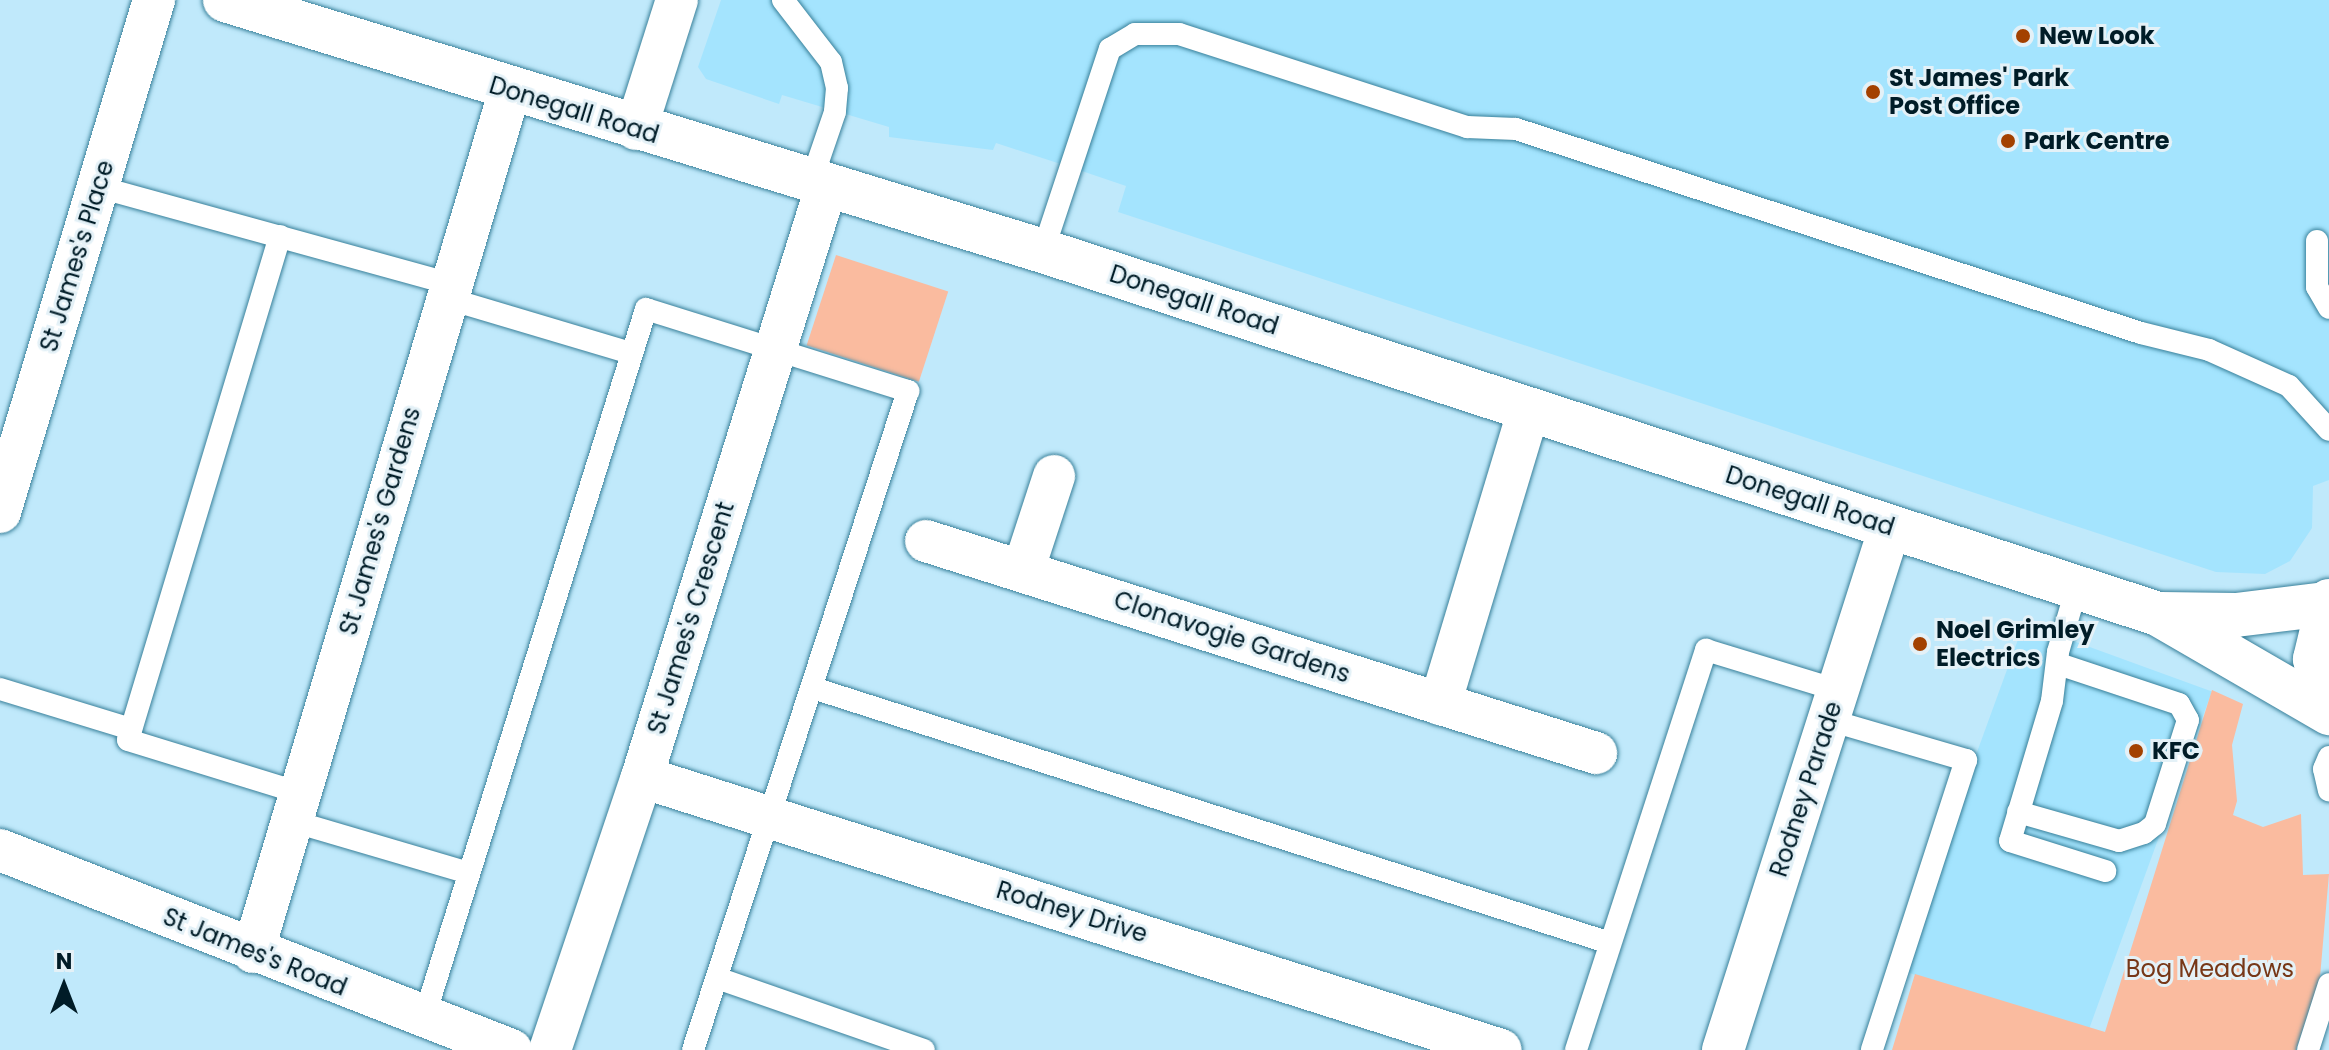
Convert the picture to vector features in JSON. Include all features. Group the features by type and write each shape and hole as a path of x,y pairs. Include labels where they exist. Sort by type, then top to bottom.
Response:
{"street":[{"name":"St James's Place","path":"0,512 154,0"},
{"name":"Donegall Road","path":"225,0 291,9 510,90 1043,251 2076,590 2158,614 2329,710"},
{"path":"636,129 677,0"},
{"name":"St James's Gardens","path":"253,952 510,90"},
{"name":"St James's Crescent","path":"550,1050 642,777 773,348 819,182"},
{"path":"1440,704 1529,409"},
{"path":"1023,571 1054,476"},
{"name":"Rodney Parade","path":"1723,1050 1890,527"},
{"name":"Clonavogie Gardens","path":"926,541 1596,753"},
{"name":"Donegall Road","path":"2158,614 2236,615 2328,602"},
{"path":"2328,602 2315,659 2329,710"},
{"name":"Rodney Drive","path":"642,777 1501,1050"},
{"name":"St James's Road","path":"0,850 253,952 511,1050"}],"lane":[{"path":"783,0 831,62 837,88 835,112 819,182"},
{"path":"1043,251 1110,49 1135,34 1179,34 1467,127 1516,129 2141,333 2209,350 2289,386 2329,430"},
{"path":"99,187 280,236 631,353"},
{"path":"280,236 128,740 469,873"},
{"path":"2317,241 2317,287 2329,308"},
{"path":"424,1018 646,309 908,391 693,1050"},
{"path":"2076,590 2010,841 2105,871"},
{"path":"1576,1050 1706,650 1966,760 1872,1050"},
{"path":"2018,812 2119,841 2144,833 2155,824 2188,720 2179,704 2059,664"},
{"path":"813,688 1610,943"},
{"path":"0,689 131,729"},
{"path":"2329,757 2324,769 2329,790"},
{"path":"717,978 924,1050"},
{"path":"2308,1050 2329,984"}],"shaded area":[{"name":"Park Centre","path":"721,0 2329,0 2329,480 2313,486 2312,528 2290,561 2265,574 2216,572 1118,212 1126,186 1070,167 996,143 993,150 889,137 889,127 782,95 779,104 706,79 698,67"},
{"path":"2024,623 2212,691 2086,1037 1898,969"}],"green space":[{"path":"836,255 948,291 919,382 807,345"},
{"name":"Bog Meadows","path":"2212,690 2243,704 2232,745 2237,801 2233,815 2263,827 2301,814 2303,875 2329,874 2320,977 2296,1050 1892,1050 1915,974 2105,1032"}],"place":[{"name":"New Look","path":"2023,36"},
{"name":"St James' Park Post Office","path":"1873,92"},
{"name":"Park Centre","path":"2008,141"},
{"name":"Noel Grimley Electrics","path":"1920,644"},
{"name":"KFC","path":"2136,751"}]}
